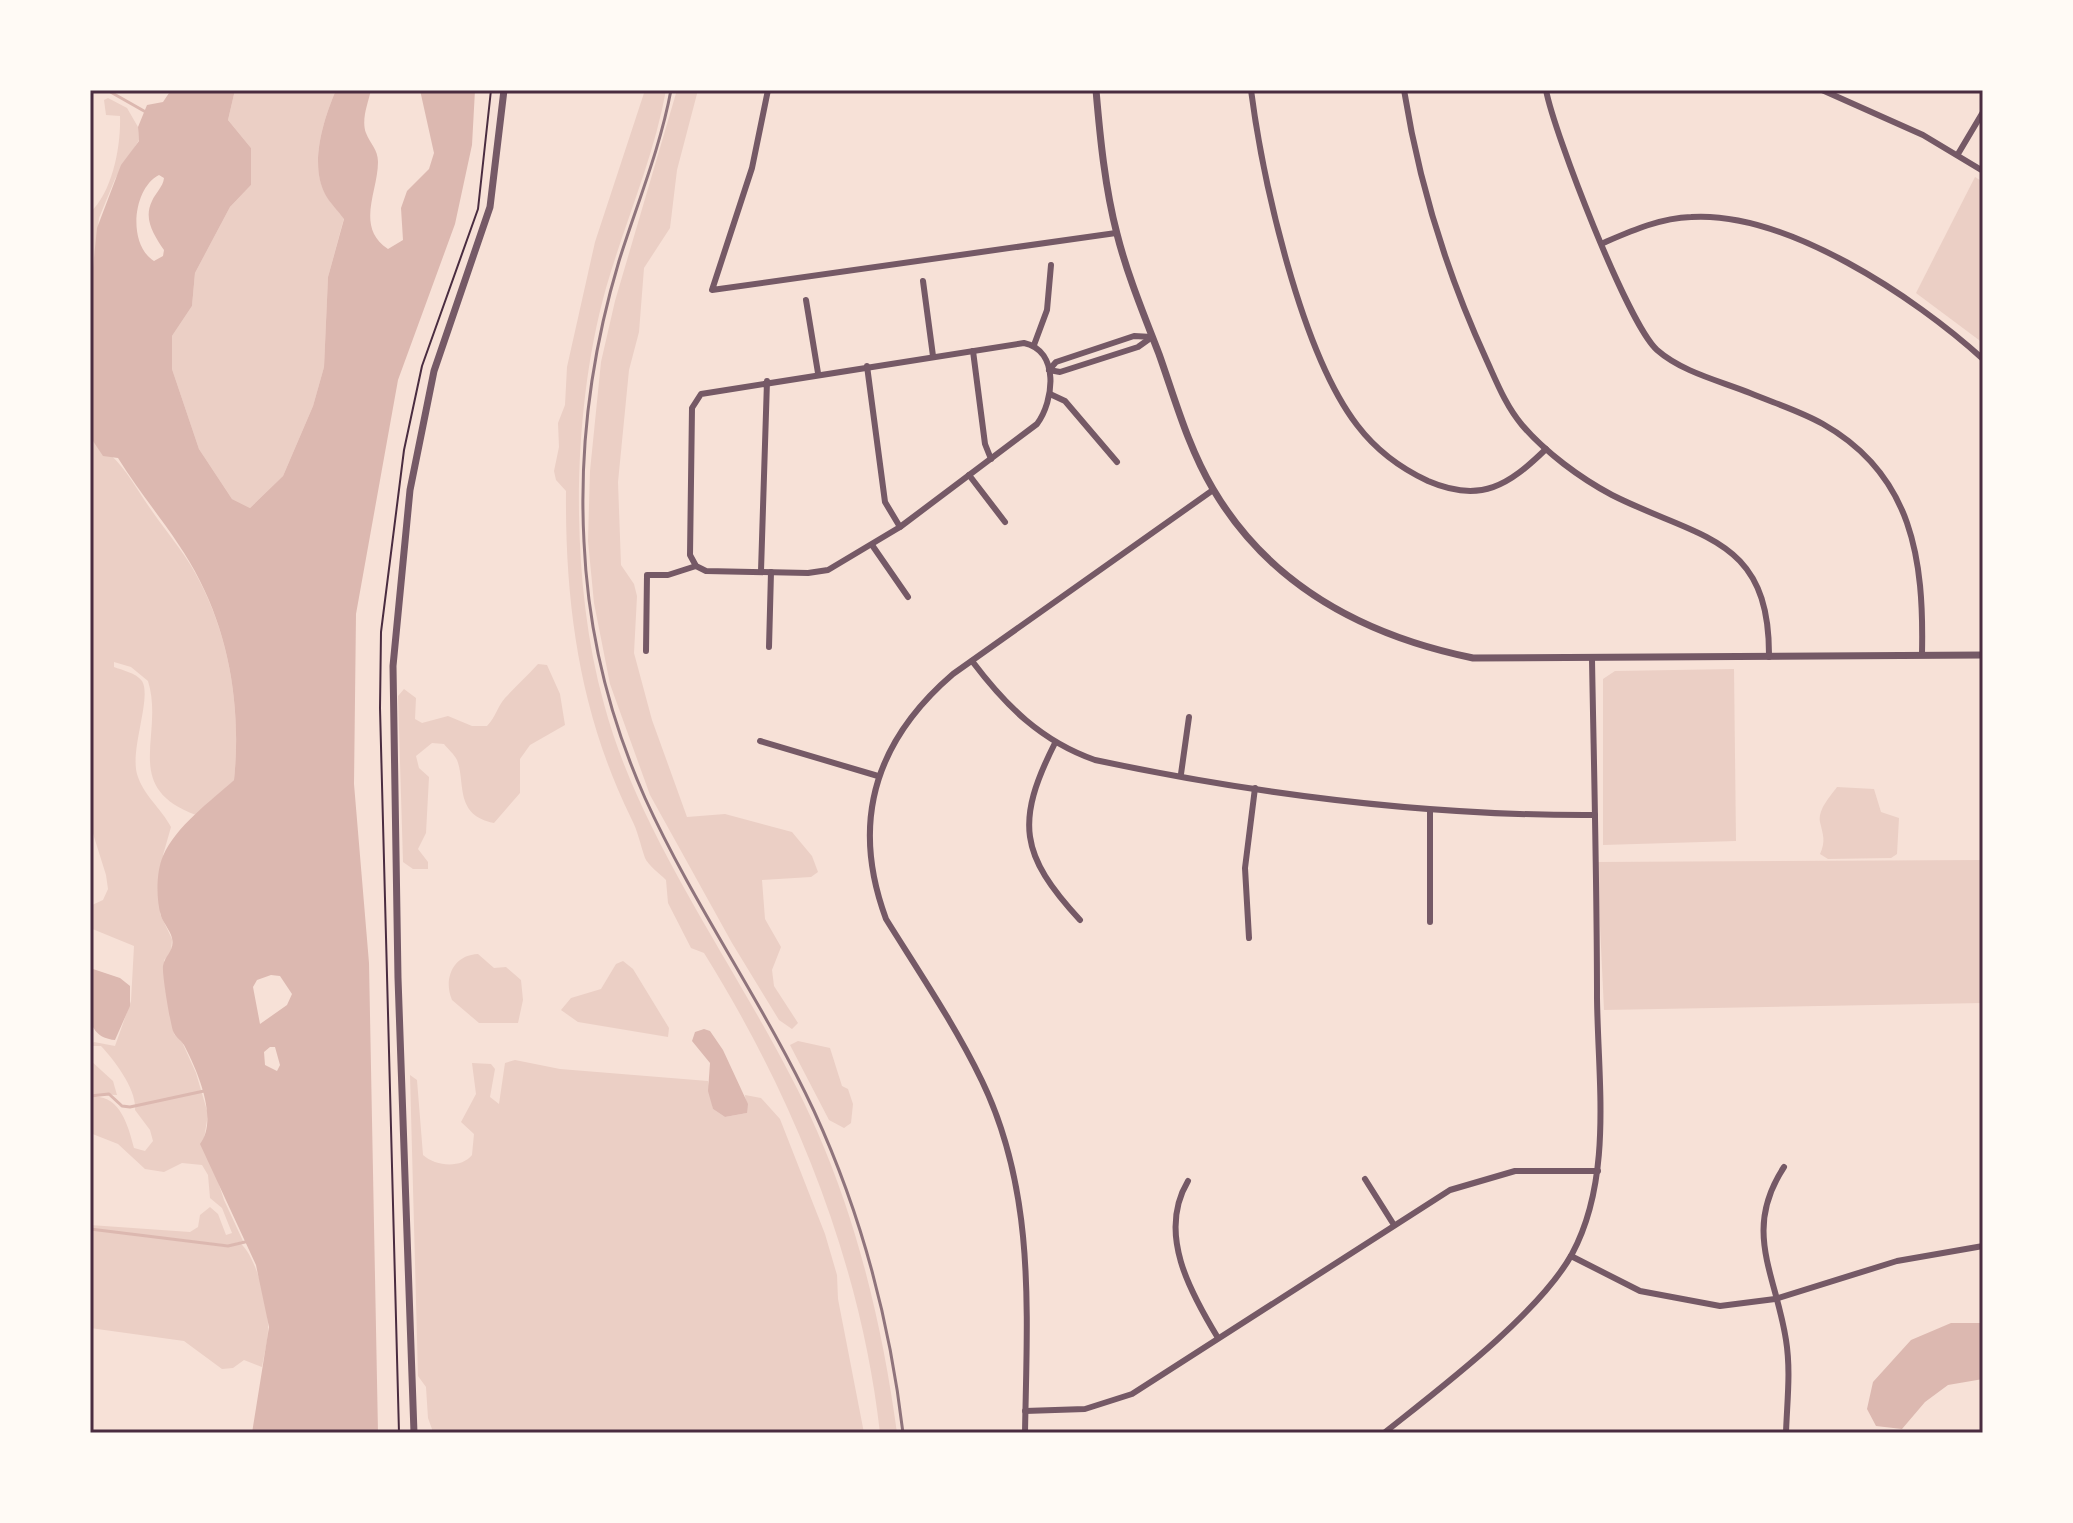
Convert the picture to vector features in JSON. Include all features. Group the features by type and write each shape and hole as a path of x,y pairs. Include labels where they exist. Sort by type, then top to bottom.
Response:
{"street":[{"path":"414,1433 398,978 393,666 413,477 434,371 490,207 504,90"},
{"path":"768,90 752,168 712,290 1116,233"},
{"path":"1096,90 1116,233 1192,445 1213,490 1262,553 1305,591 1361,624 1428,648 1473,658 1983,655"},
{"path":"1251,90 1263,167 1293,278 1316,346 1356,424 1380,450 1406,470 1432,483 1464,491 1487,489 1507,482 1546,449"},
{"path":"1404,90 1428,208 1478,341 1514,414 1546,449 1613,495 1710,537 1738,557 1757,583 1768,623 1769,657"},
{"path":"1546,90 1563,150 1603,243 1642,330 1660,353 1679,365 1824,425 1848,441 1881,475 1904,510 1916,549 1922,654"},
{"path":"1822,90 1883,115 1958,154 1983,171"},
{"path":"1958,154 1983,112"},
{"path":"1603,243 1648,225 1681,217 1723,218 1765,227 1833,257 1891,289 1928,313 1983,359"},
{"path":"1034,345 1047,310 1051,265"},
{"path":"923,281 933,356"},
{"path":"806,300 818,373"},
{"path":"1049,370 1056,362 1134,336 1152,337"},
{"path":"1024,343 1034,345 1047,359 1050,394 1048,409 1037,424 900,527 828,570 808,573 706,571 696,566 690,555 692,408 696,397 707,391 818,373 1024,343"},
{"path":"973,351 985,444 991,459"},
{"path":"867,366 885,502 900,527"},
{"path":"761,571 767,381"},
{"path":"1050,394 1065,401 1117,462"},
{"path":"969,475 1005,522"},
{"path":"1025,1433 1028,1275 1019,1193 1006,1143 983,1083 886,919 878,897 869,848 878,776 897,735 916,708 972,661 1213,490"},
{"path":"872,545 908,597"},
{"path":"646,651 647,575 668,575 696,566"},
{"path":"769,647 771,572"},
{"path":"1384,1433 1497,1338 1571,1256 1589,1216 1598,1171 1592,659"},
{"path":"972,661 1013,711 1055,743 1095,760 1368,806 1490,816 1595,815"},
{"path":"1181,774 1189,717"},
{"path":"760,741 878,776"},
{"path":"1055,743 1034,786 1029,824 1035,856 1043,876 1080,920"},
{"path":"1249,938 1245,868 1255,788"},
{"path":"1430,811 1430,922"},
{"path":"1784,1167 1764,1208 1764,1244 1789,1365 1786,1433"},
{"path":"1025,1411 1085,1409 1108,1404 1148,1385 1450,1190 1489,1176 1538,1170 1598,1171"},
{"path":"1365,1179 1394,1225"},
{"path":"1188,1181 1177,1199 1175,1219 1181,1268 1188,1288 1218,1338"},
{"path":"1571,1256 1623,1284 1667,1298 1720,1306 1775,1299 1849,1273 1943,1251 1983,1246"}],"path":[{"path":"399,1433 380,708 381,632 404,450 422,366 478,209 491,90"}],"shaded area":[{"path":"171,90 235,90 228,120 251,148 251,185 230,207 195,273 192,306 172,336 172,369 199,449 232,499 250,508 283,476 313,406 324,367 328,277 344,219 320,182 318,155 323,127 336,90 371,90 364,123 378,162 370,220 378,240 388,249 403,240 401,208 407,191 429,169 434,153 420,90 475,90 472,145 455,224 398,380 356,614 354,784 369,963 378,1433 252,1433 269,1327 256,1265 200,1144 207,1122 204,1094 189,1055 173,1031 166,998 163,966 173,942 158,902 161,862 176,834 234,780 234,704 226,653 211,604 200,581 118,458 103,456 93,441 90,297 97,228 121,165 139,141 138,127 147,105 163,102","holes":["159,175 164,178 152,201 149,220 164,250 163,256 154,261 145,253 140,242 137,216 143,192","271,975 280,976 292,994 287,1005 260,1024 253,987 257,980","275,1047 280,1065 277,1071 265,1065 264,1052"]},
{"path":"235,90 336,90 323,127 318,169 327,196 344,218 328,277 324,367 313,406 283,476 250,508 232,499 199,449 172,369 172,336 192,306 195,273 230,207 251,185 251,148 228,120"},
{"path":"645,90 666,90 654,140 599,315 588,371 582,429 580,538 593,657 622,759 645,813 672,867 792,1078 832,1167 868,1279 897,1433 880,1433 871,1369 857,1307 819,1183 767,1065 737,1008 704,953 691,948 668,903 666,880 645,858 599,739 579,659 569,576 566,491 556,480 554,471 559,447 558,423 565,405 567,367 595,242"},
{"path":"677,90 698,90 677,170 670,228 644,268 639,332 629,370 618,482 621,565 634,584 637,596 634,653 652,720 687,817 725,814 792,832 812,856 818,872 811,877 762,880 765,919 781,947 772,970 774,986 798,1023 792,1029 779,1020 732,943 650,795 610,684 594,603 588,541 590,471 601,362 615,301"},
{"path":"108,98 127,108 138,127 139,140 115,179 99,218 90,297 90,213 110,181 119,141 120,116 106,115 104,100"},
{"path":"1975,177 1983,182 1983,343 1916,293"},
{"path":"90,404 93,441 126,473 190,564 211,605 226,653 236,729 234,780 196,815 173,803 159,790 152,775 152,701 148,681 131,667 114,662 114,667 139,678 144,689 136,751 137,774 143,788 171,827 163,855 160,914 172,939 171,954 164,960 174,1034 182,1042 196,1073 208,1114 204,1139 224,1200 243,1241 229,1245 135,1234 226,1247 241,1244 257,1272 268,1320 262,1367 244,1360 233,1368 222,1369 184,1341 90,1328 90,1225 190,1232 198,1227 200,1215 210,1207 218,1214 226,1235 232,1233 222,1208 210,1198 208,1175 202,1165 182,1163 164,1172 145,1169 118,1144 90,1133 90,1097 100,1097 121,1112 134,1148 145,1151 153,1141 150,1130 135,1110 129,1085 118,1068 101,1046 90,1046 94,1042 115,1046 131,1001 134,946 90,928 90,906 103,900 108,889 90,824"},
{"path":"538,664 547,665 560,694 565,725 530,745 520,759 520,793 494,823 481,819 467,806 457,760 444,744 432,743 416,756 419,768 429,777 426,833 418,849 428,862 428,869 413,869 403,862 398,696 404,689 416,698 415,719 422,723 448,716 472,726 487,726 505,698"},
{"path":"1734,669 1736,841 1603,845 1603,679 1615,671"},
{"path":"1837,787 1874,789 1881,812 1899,818 1897,854 1891,858 1828,859 1820,854 1823,842 1821,812"},
{"path":"1983,860 1983,1003 1604,1010 1597,862"},
{"path":"478,954 494,968 506,967 521,980 523,1000 518,1023 479,1023 452,1000 449,984 452,970 462,959"},
{"path":"623,961 633,969 669,1028 668,1037 578,1022 561,1010 571,998 601,989 616,964"},
{"path":"90,968 120,978 130,986 130,1006 115,1040 104,1037 91,1023 88,1002"},
{"path":"710,1031 723,1050 748,1104 747,1113 725,1117 713,1109 708,1091 710,1063 692,1041 695,1032"},
{"path":"798,1041 830,1048 842,1086 848,1089 853,1104 851,1123 844,1128 829,1120 790,1045"},
{"path":"90,1060 113,1081 117,1095 90,1094"},
{"path":"515,1060 560,1069 708,1081 713,1109 725,1117 747,1113 745,1095 761,1098 780,1119 825,1234 837,1275 838,1299 864,1433 433,1432 428,1418 426,1387 418,1376 410,1075 417,1080 423,1155 441,1164 455,1164 472,1155 474,1134 461,1122 476,1094 472,1063 491,1064 495,1069 490,1097 499,1104 505,1063"},
{"path":"1951,1323 1983,1323 1983,1379 1948,1385 1925,1402 1902,1429 1876,1426 1867,1409 1873,1382 1911,1340"}],"waterway":[{"path":"107,90 144,111"},
{"path":"90,1096 109,1094 122,1106 130,1107 204,1091"},
{"path":"90,1229 228,1246 245,1242"}],"railway":[{"path":"671,90 654,155 619,261 595,365 586,436 583,507 590,608 611,705 645,798 685,877 794,1071 846,1189 882,1309 903,1433"}]}
